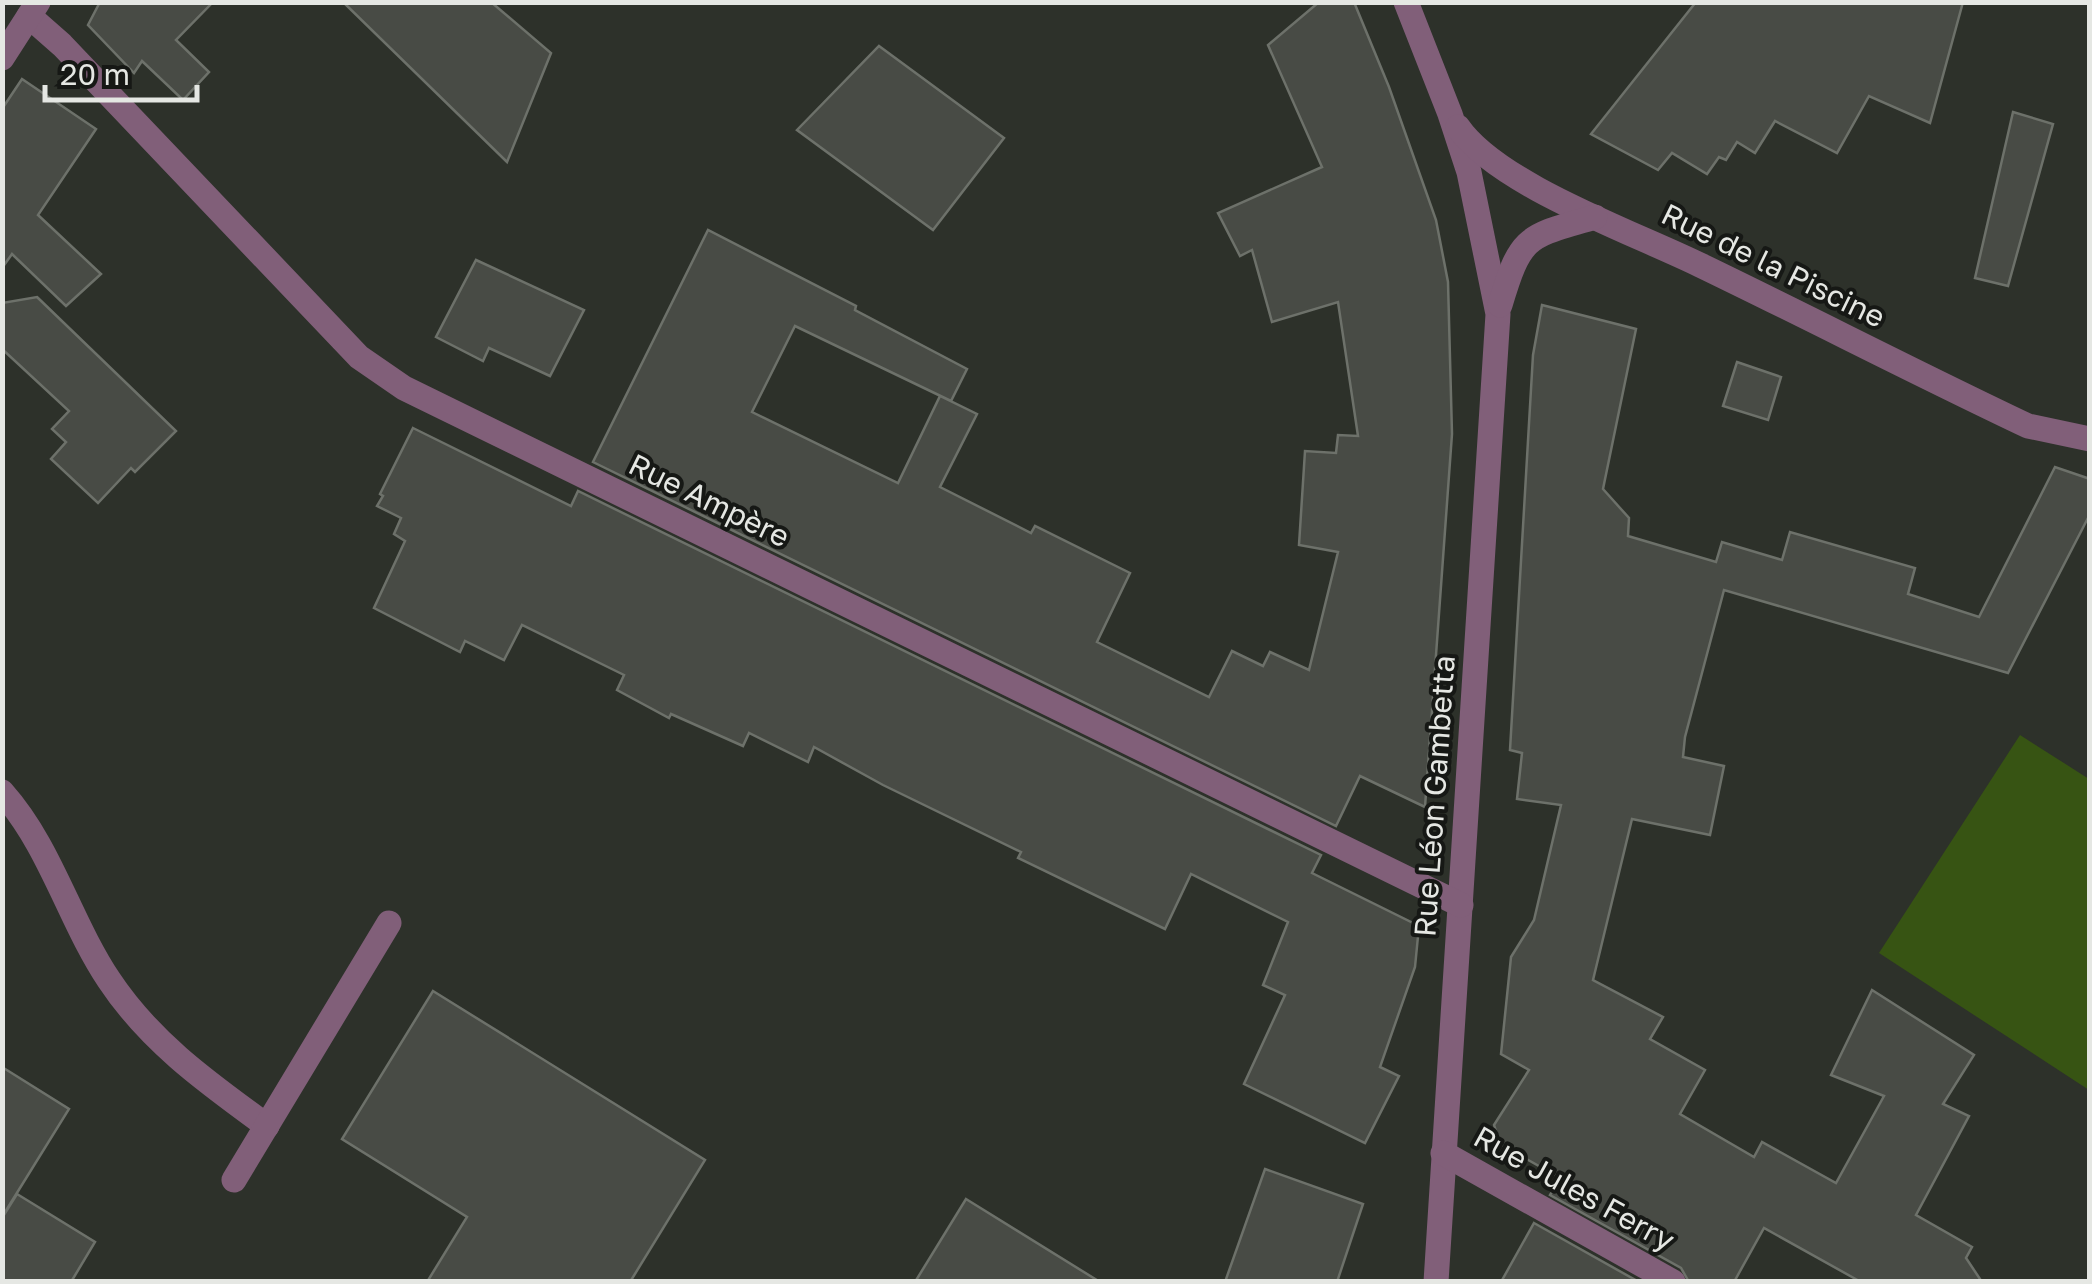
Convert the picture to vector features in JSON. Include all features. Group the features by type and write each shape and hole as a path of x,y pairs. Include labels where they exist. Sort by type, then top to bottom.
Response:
{"street":[{"name":"Rue Léon Gambetta","path":"1406,4 1450,114 1476,204 1498,314"},
{"path":"4,52 34,9"},
{"name":"Rue Ampère","path":"34,9 62,45 359,357 404,388 1461,905"},
{"name":"Rue de la Piscine","path":"1450,114 1471,145 1490,160 1595,217 2028,426 2090,440"},
{"name":"Rue Léon Gambetta","path":"1436,1282 1498,314 1516,257 1526,245 1546,230 1595,217"},
{"path":"2,792 44,852 108,979 137,1018 197,1075 267,1126"},
{"path":"234,1180 389,923"},
{"name":"Rue Jules Ferry","path":"1444,1154 1673,1282"}],"green space":[{"path":"2020,735 2089,779 2089,1090 1879,953"}],"building":[{"path":"100,2 213,2 176,40 209,72 183,100 142,61 134,73 88,25"},
{"path":"343,2 491,2 551,53 507,162"},
{"path":"1319,2 1354,2 1436,220 1448,282 1452,434 1425,807 1360,776 1336,826 593,462 708,230 856,306 855,310 967,369 951,401 795,326 752,412 898,483 940,396 977,414 940,487 1031,533 1035,526 1130,573 1097,642 1209,697 1232,651 1263,666 1270,652 1309,670 1338,552 1299,545 1305,451 1336,453 1338,435 1358,436 1338,302 1272,322 1252,250 1240,256 1218,213 1322,167 1268,45"},
{"path":"1696,2 1963,2 1930,123 1869,96 1837,153 1775,121 1755,153 1737,142 1726,160 1719,157 1707,174 1672,153 1658,170 1591,134"},
{"path":"879,46 1004,138 933,230 797,130"},
{"path":"22,79 96,129 38,215 101,274 66,306 12,254 2,268 2,109"},
{"path":"2013,112 2053,124 2008,286 1975,278"},
{"path":"476,260 584,310 550,376 489,348 483,361 436,337"},
{"path":"37,297 176,431 135,472 131,468 98,503 51,459 66,442 52,429 69,411 2,349 2,303"},
{"path":"1542,305 1636,329 1603,489 1629,518 1628,536 1716,562 1722,542 1782,560 1790,532 1915,568 1908,594 1979,617 2055,467 2090,479 2090,514 2008,673 1724,590 1683,757 1724,766 1710,835 1632,819 1593,980 1663,1017 1650,1039 1705,1070 1680,1114 1754,1157 1762,1142 1836,1183 1884,1096 1831,1075 1872,990 1974,1055 1943,1104 1969,1116 1916,1215 1972,1247 1966,1258 1982,1282 1861,1282 1764,1228 1734,1282 1689,1282 1681,1268 1550,1195 1560,1178 1500,1144 1494,1125 1529,1070 1501,1054 1511,957 1534,920 1561,805 1517,799 1522,753 1510,750 1533,355"},
{"path":"1737,362 1781,377 1768,420 1723,406"},
{"path":"413,428 571,506 578,491 1321,855 1312,873 1419,926 1415,967 1380,1067 1399,1076 1365,1143 1244,1084 1285,995 1263,985 1288,922 1191,874 1165,929 1018,858 1021,852 814,747 808,762 749,733 743,746 671,714 669,718 617,690 624,675 522,625 504,660 465,641 460,652 374,608 405,541 394,534 401,518 377,506"},
{"path":"433,991 705,1160 630,1282 427,1282 467,1217 342,1139"},
{"path":"2,1067 69,1109 2,1217"},
{"path":"1265,1169 1363,1204 1337,1282 1225,1282"},
{"path":"17,1194 95,1242 71,1282 2,1282 2,1218"},
{"path":"966,1199 1100,1282 915,1282"},
{"path":"1534,1223 1639,1282 1501,1282"}]}
